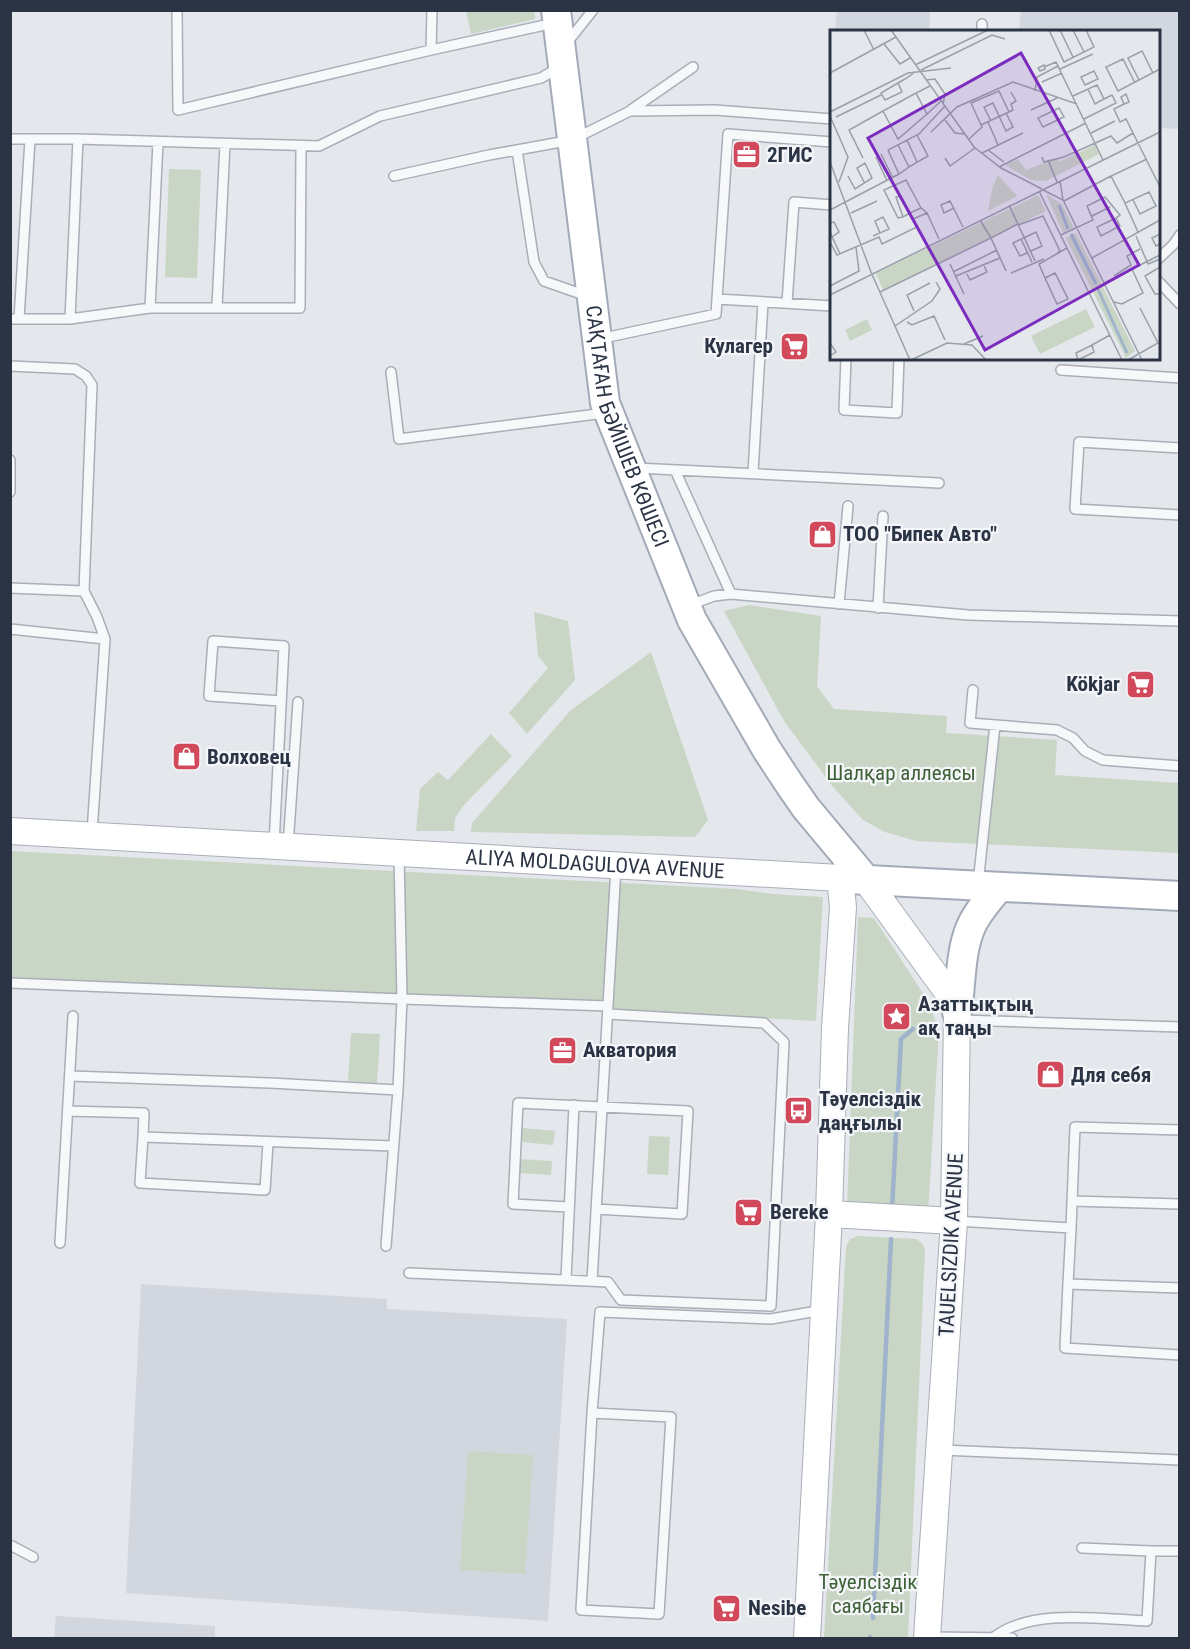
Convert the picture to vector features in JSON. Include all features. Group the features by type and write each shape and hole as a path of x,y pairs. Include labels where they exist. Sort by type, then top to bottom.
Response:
{"main road":[{"name":"САҚТАҒАН БӘЙІШЕВ КӨШЕСІ","path":"559,37 605,403 685,607 768,750 853,879"},
{"name":"ALIYA MOLDAGULOVA AVENUE","path":"853,879 1179,896"},
{"path":"957,1016 966,943 988,886"}],"street":[{"name":"ALIYA MOLDAGULOVA AVENUE","path":"10,831 853,879"},
{"name":"TAUELSIZDIK AVENUE","path":"853,879 950,994 957,1016 954,1221 927,1638"},
{"path":"807,1638 843,907 853,879"},
{"path":"829,1214 954,1221"}],"lane":[{"path":"177,10 178,110 431,50 559,37"},
{"path":"431,50 432,10"},
{"path":"10,139 319,146 380,116 542,78 559,37 593,10"},
{"path":"394,176 572,140 630,111 693,67"},
{"path":"630,111 715,110 830,119"},
{"path":"597,339 716,314 728,134 830,142"},
{"path":"30,139 15,319 70,319 150,308 300,308 301,146"},
{"path":"70,319 78,139"},
{"path":"150,308 158,142"},
{"path":"217,307 225,144"},
{"path":"518,150 534,262 544,281 591,297"},
{"path":"787,303 794,202 830,205"},
{"path":"1160,257 1173,245 1179,235"},
{"path":"1160,283 1179,304"},
{"path":"717,299 830,306"},
{"path":"753,473 763,302"},
{"path":"846,360 844,410 897,413 899,360"},
{"path":"10,366 75,369 86,376 92,385 84,591 98,617 105,639 92,836"},
{"path":"1061,370 1179,378"},
{"path":"391,372 399,439 609,412"},
{"path":"1179,448 1079,442 1075,509 1179,515"},
{"path":"10,460 10,492"},
{"path":"630,467 939,483"},
{"path":"675,470 731,594"},
{"path":"839,604 848,506"},
{"path":"878,608 884,516"},
{"path":"10,588 84,591"},
{"path":"685,607 714,596 731,594 968,615 1179,621"},
{"path":"10,629 105,639"},
{"path":"281,701 209,696 213,641 284,646 281,701 281,845"},
{"path":"973,690 970,723 1057,730 1073,738 1085,751 1103,760 1179,766"},
{"path":"281,845 298,702"},
{"path":"988,886 995,725"},
{"path":"386,1246 398,1090 402,999 399,852"},
{"path":"592,1281 616,865"},
{"path":"10,982 608,1010 764,1023 784,1042 771,1319"},
{"path":"60,1243 73,1016"},
{"path":"957,1016 1179,1027"},
{"path":"70,1076 398,1090"},
{"path":"569,1207 513,1204 518,1103 688,1111 682,1214 596,1209"},
{"path":"566,1280 574,1105"},
{"path":"68,1111 144,1113 140,1183 266,1190 268,1143"},
{"path":"1179,1130 1075,1127 1065,1348 1179,1355"},
{"path":"143,1137 393,1146"},
{"path":"1072,1201 1179,1204"},
{"path":"954,1221 1071,1228"},
{"path":"409,1273 608,1282 621,1300 771,1306"},
{"path":"1068,1284 1179,1288"},
{"path":"592,1413 671,1417 658,1614 581,1610 592,1413 600,1312 771,1319 823,1310"},
{"path":"940,1450 1179,1460"},
{"path":"10,1545 33,1557"},
{"path":"1082,1548 1179,1551"},
{"path":"994,1637 1004,1630 1052,1617 1147,1621 1151,1551"},
{"path":"927,1638 1012,1638"}],"shaded area":[{"path":"837,11 930,11 929,30 835,30"},
{"path":"1021,11 1179,11 1179,129 1160,128 1160,30 1019,30"},
{"path":"141,1284 387,1299 387,1309 567,1319 548,1621 126,1593"},
{"path":"56,1616 215,1626 215,1638 54,1638"}],"green space":[{"path":"466,11 534,11 535,19 471,34"},
{"path":"169,169 201,170 197,278 165,277"},
{"name":"Шалқар аллеясы","path":"749,605 821,616 817,686 834,709 947,716 946,733 1057,740 1055,775 1179,783 1179,853 916,841 885,832 863,820 833,787 784,721 724,611"},
{"path":"534,612 568,621 575,680 527,734 509,713 548,668 538,656"},
{"path":"651,652 708,820 695,837 471,832 472,823 571,710"},
{"path":"491,734 512,756 463,806 455,818 454,831 416,831 420,789 438,772 448,780"},
{"path":"10,851 737,889 823,897 816,1021 11,977"},
{"path":"858,917 874,918 928,1001 939,1030 928,1213 847,1208"},
{"path":"351,1033 380,1034 377,1083 348,1081"},
{"path":"522,1128 555,1131 553,1145 521,1142"},
{"path":"649,1136 670,1137 668,1175 647,1174"},
{"path":"520,1159 552,1161 551,1175 519,1173"},
{"name":"Тәуелсіздік саябағы","path":"858,1236 916,1239 925,1249 908,1638 824,1638 846,1247 850,1239"},
{"path":"468,1451 533,1455 525,1574 460,1570"}],"waterway":[{"path":"892,1209 901,1039 913,1029"},
{"path":"873,1618 891,1239"}],"place":[{"name":"2ГИС","path":"746,155"},
{"name":"Кулагер","path":"794,346"},
{"name":"ТОО \"Бипек Авто\"","path":"822,534"},
{"name":"Kökjar","path":"1141,684"},
{"name":"Волховец","path":"186,757"},
{"name":"Азаттықтың ақ таңы","path":"897,1016"},
{"name":"Акватория","path":"562,1050"},
{"name":"Для себя","path":"1050,1075"},
{"name":"Тәуелсіздік даңғылы","path":"798,1111"},
{"name":"Bereke","path":"749,1212"},
{"name":"Nesibe","path":"727,1608"}]}
